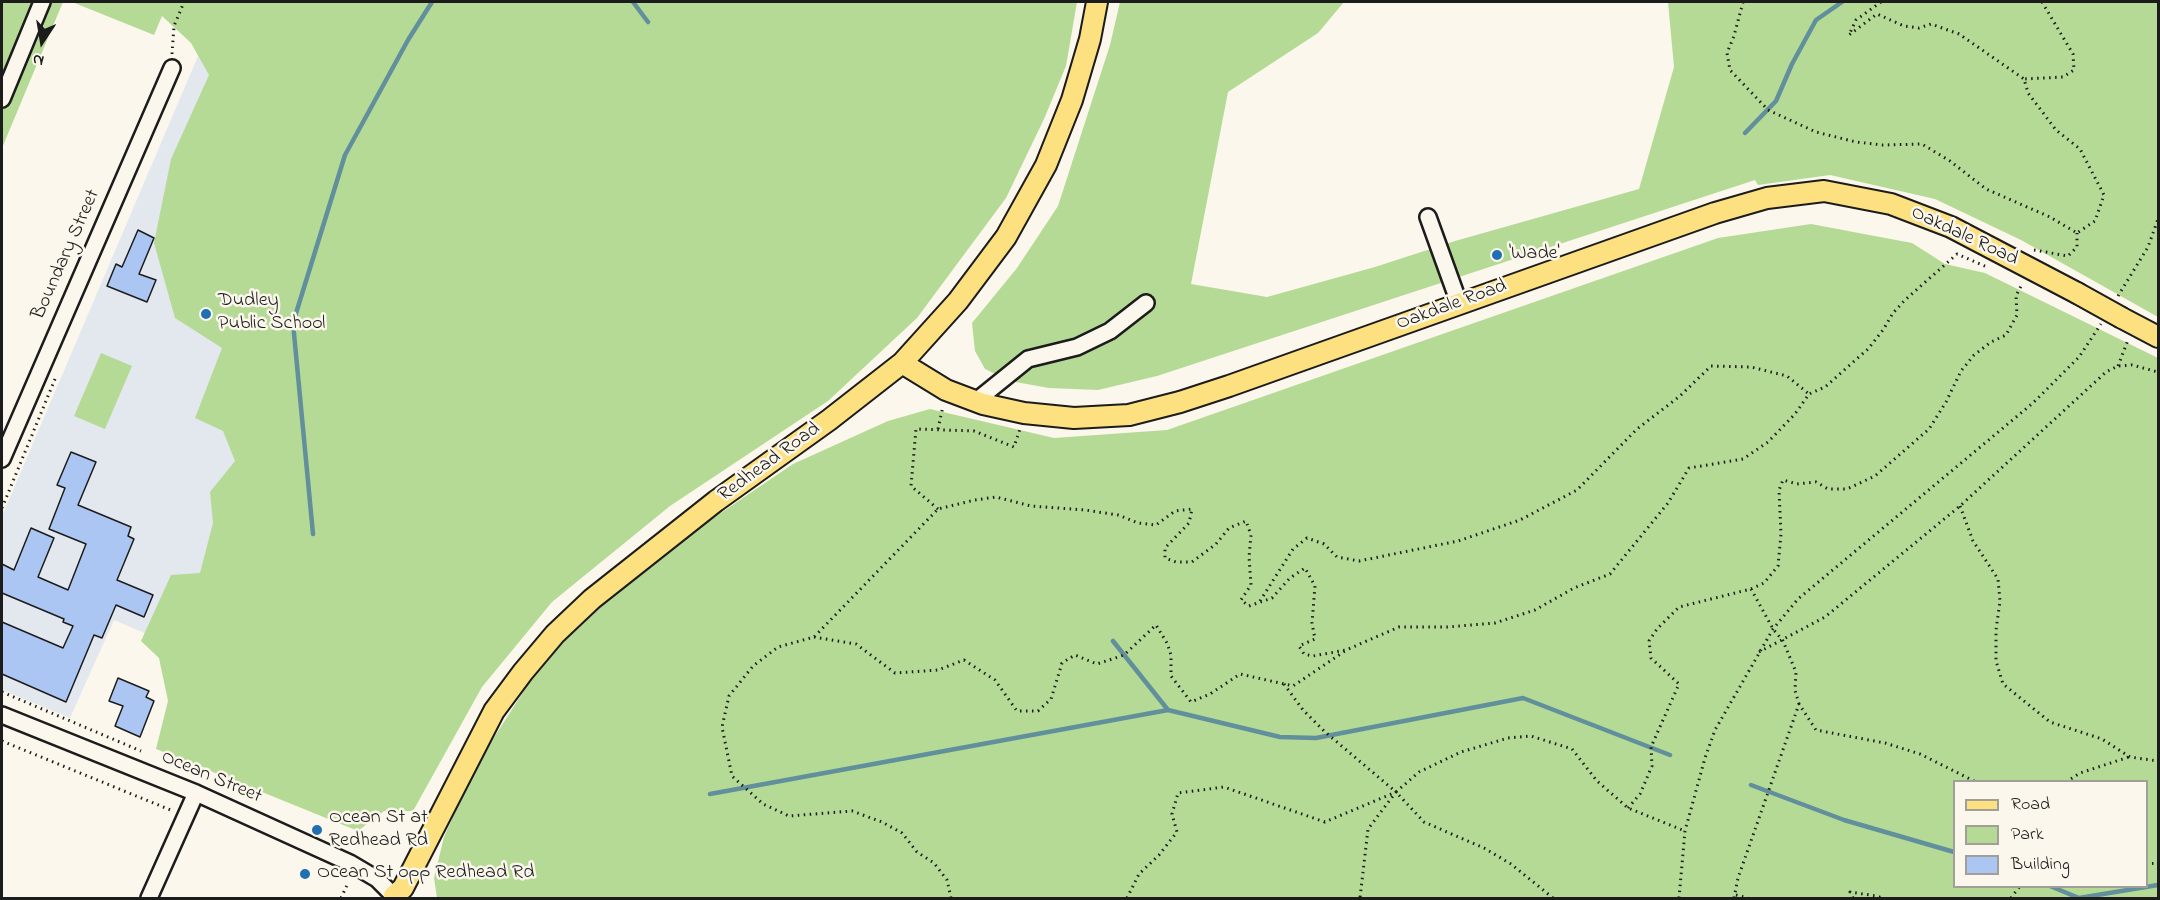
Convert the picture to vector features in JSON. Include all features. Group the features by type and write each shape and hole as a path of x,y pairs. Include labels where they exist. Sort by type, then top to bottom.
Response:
{"main road":[{"name":"Redhead Road","path":"396,897 403,888 457,779 494,711 555,634 592,599 708,508 829,420 902,363 958,302 1006,237 1046,165 1072,100 1097,2"},
{"name":"Oakdale Road","path":"902,363 946,390 976,401 1024,413 1064,417 1129,415 1229,386 1714,213 1767,198 1824,191 1891,204 1951,227 2120,319 2158,337"}],"street":[{"path":"2,96 42,2"},
{"name":"Boundary Street","path":"2,459 172,68"},
{"path":"1428,218 1459,303"},
{"path":"976,401 1028,359 1077,347 1110,332 1146,303"},
{"name":"Ocean Street","path":"2,715 196,793 350,862 377,879 396,897"},
{"path":"149,898 196,793"}],"path":[{"path":"172,68 174,26 184,2"},
{"path":"1743,2 1727,53 1730,70 1768,110 1816,132 1856,142 1883,145 1922,144 1950,161 1986,189 2050,217 2077,233"},
{"path":"1881,2 1856,20 1849,35 1877,14 1904,26 1919,28 1932,24 1959,34 2024,79 2063,77 2074,70 2073,54 2042,2"},
{"path":"2024,79 2028,93 2056,130 2080,149 2104,195 2095,221 2077,233"},
{"path":"2118,366 2128,339 2120,319 2158,219"},
{"path":"2035,250 2068,256 2077,248 2077,233"},
{"path":"951,898 947,880 934,862 917,852 902,833 852,811 789,816 763,804 732,776 722,727 729,696 753,666 778,647 814,637 856,644 895,673 938,670 964,660 995,680 1017,711 1038,711 1051,699 1062,663 1075,655 1097,664 1124,655 1156,625 1171,655 1171,676 1191,702 1210,694 1240,675 1293,686 1346,650 1399,627 1448,627 1495,623 1534,610 1574,588 1610,574 1668,503 1689,468 1743,459 1768,442 1795,414 1809,394 1825,387 1868,349 1905,300 1957,254"},
{"path":"1628,808 1640,794 1652,766 1652,747 1679,684 1651,658 1649,641 1657,629 1679,607 1751,589 1764,583 1778,566 1779,490 1783,480 1797,484 1816,482 1827,489 1847,489 1875,476 1929,429 1946,402 1961,371 1974,355 1991,342 2006,336 2016,315 2016,296 2022,282"},
{"path":"1678,898 1685,831 1705,758 1715,730 1773,629 1798,599 2033,403 2079,357 2103,322"},
{"path":"1258,603 1293,549 1307,538 1324,544 1337,557 1359,561 1458,541 1520,520 1577,490 1637,429 1680,396 1711,366 1751,367 1787,376 1809,394"},
{"path":"1758,653 1825,617 1960,506 2106,372 2118,366 2139,366 2158,372"},
{"path":"938,430 946,390"},
{"path":"938,509 911,486 916,429 974,431 1014,447"},
{"path":"814,637 938,509 996,497 1031,506 1118,515 1138,523 1156,525 1175,511 1192,509 1189,523 1165,548 1165,558 1176,562 1192,562 1216,544 1228,528 1246,521 1251,535 1249,557 1251,585 1241,600 1249,606 1272,598 1290,578 1305,568 1315,586 1312,622 1315,639 1299,646 1304,654 1313,656 1346,650"},
{"path":"1960,506 1973,541 1998,579 2000,602 1996,630 1996,661 2003,684 2050,722 2102,739 2130,757 2158,761"},
{"path":"1751,589 1773,629 1783,641 1796,672 1795,690 1799,704 1816,730 1885,743 1920,754 1972,780"},
{"path":"1284,684 1303,710 1324,731 1396,792 1424,822 1484,848 1511,864 1553,898"},
{"path":"2,692 141,751"},
{"path":"1748,898 1735,896 1738,878 1799,704"},
{"path":"1360,898 1368,829 1396,792 1419,772 1461,753 1508,738 1531,736 1572,749 1597,781 1628,808 1685,831"},
{"path":"2,741 186,816"},
{"path":"2070,780 2080,774 2130,757"},
{"path":"1127,898 1139,874 1159,855 1177,832 1172,814 1178,793 1224,787 1325,822 1396,792"},
{"path":"341,898 348,884"},
{"path":"1853,898 1850,892 1882,898"}],"shaded area":[{"name":"Dudley Public School","path":"210,28 410,113 184,650 114,620 70,718 2,690 2,516"}],"green space":[{"path":"2,2 63,2 2,148"},
{"path":"72,2 1077,2 1066,66 1044,119 1006,198 917,318 828,401 670,506 552,602 482,687 413,811 384,811 358,831 156,749 168,701 159,658 141,641 171,575 200,573 213,523 210,492 235,461 223,431 195,418 222,348 175,318 154,243 171,159 209,75 191,43 162,16 154,35"},
{"path":"1120,2 1344,2 1318,33 1228,92 1191,284 1267,297 1639,189 1674,67 1668,2 2158,2 2158,317 2021,240 1935,199 1830,175 1758,185 1755,180 1157,376 1098,390 1049,388 1010,381 985,369 975,351 972,323 1017,268 1058,206 1110,45"},
{"path":"1811,224 1912,243 1945,264 1985,273 2158,358 2158,898 437,898 434,878 444,837 475,767 529,683 595,604 706,523 793,464 888,421 930,409 1054,438 1167,430 1718,238"},
{"path":"101,353 132,366 105,429 74,416"}],"building":[{"path":"138,230 154,238 139,274 156,280 147,302 107,286 116,264 122,267"},
{"path":"71,452 96,462 78,505 131,527 128,536 134,539 117,580 153,595 144,617 116,605 102,638 94,635 66,702 2,674 2,622 63,648 73,626 63,622 64,619 2,593 2,564 14,570 31,528 54,538 38,577 68,590 86,544 49,529 65,488 57,485"},
{"path":"118,678 149,691 146,697 154,701 140,737 115,726 123,706 109,701"}],"waterway":[{"path":"313,534 293,323 345,155 408,40 432,2"},
{"path":"633,2 648,22"},
{"path":"1745,133 1776,101 1792,64 1816,20 1842,2"},
{"path":"1113,641 1168,710"},
{"path":"710,794 1168,710 1280,737 1316,738 1523,698 1670,755"},
{"path":"1751,785 1844,820 1953,852"},
{"path":"2148,887 2158,885"},
{"path":"2055,888 2079,898 2140,888"}],"place":[{"name":"'Wade'","path":"1497,255"},
{"name":"Dudley Public School","path":"206,314"},
{"name":"Ocean St at Redhead Rd","path":"317,830"},
{"name":"Ocean St opp Redhead Rd","path":"305,874"}]}
